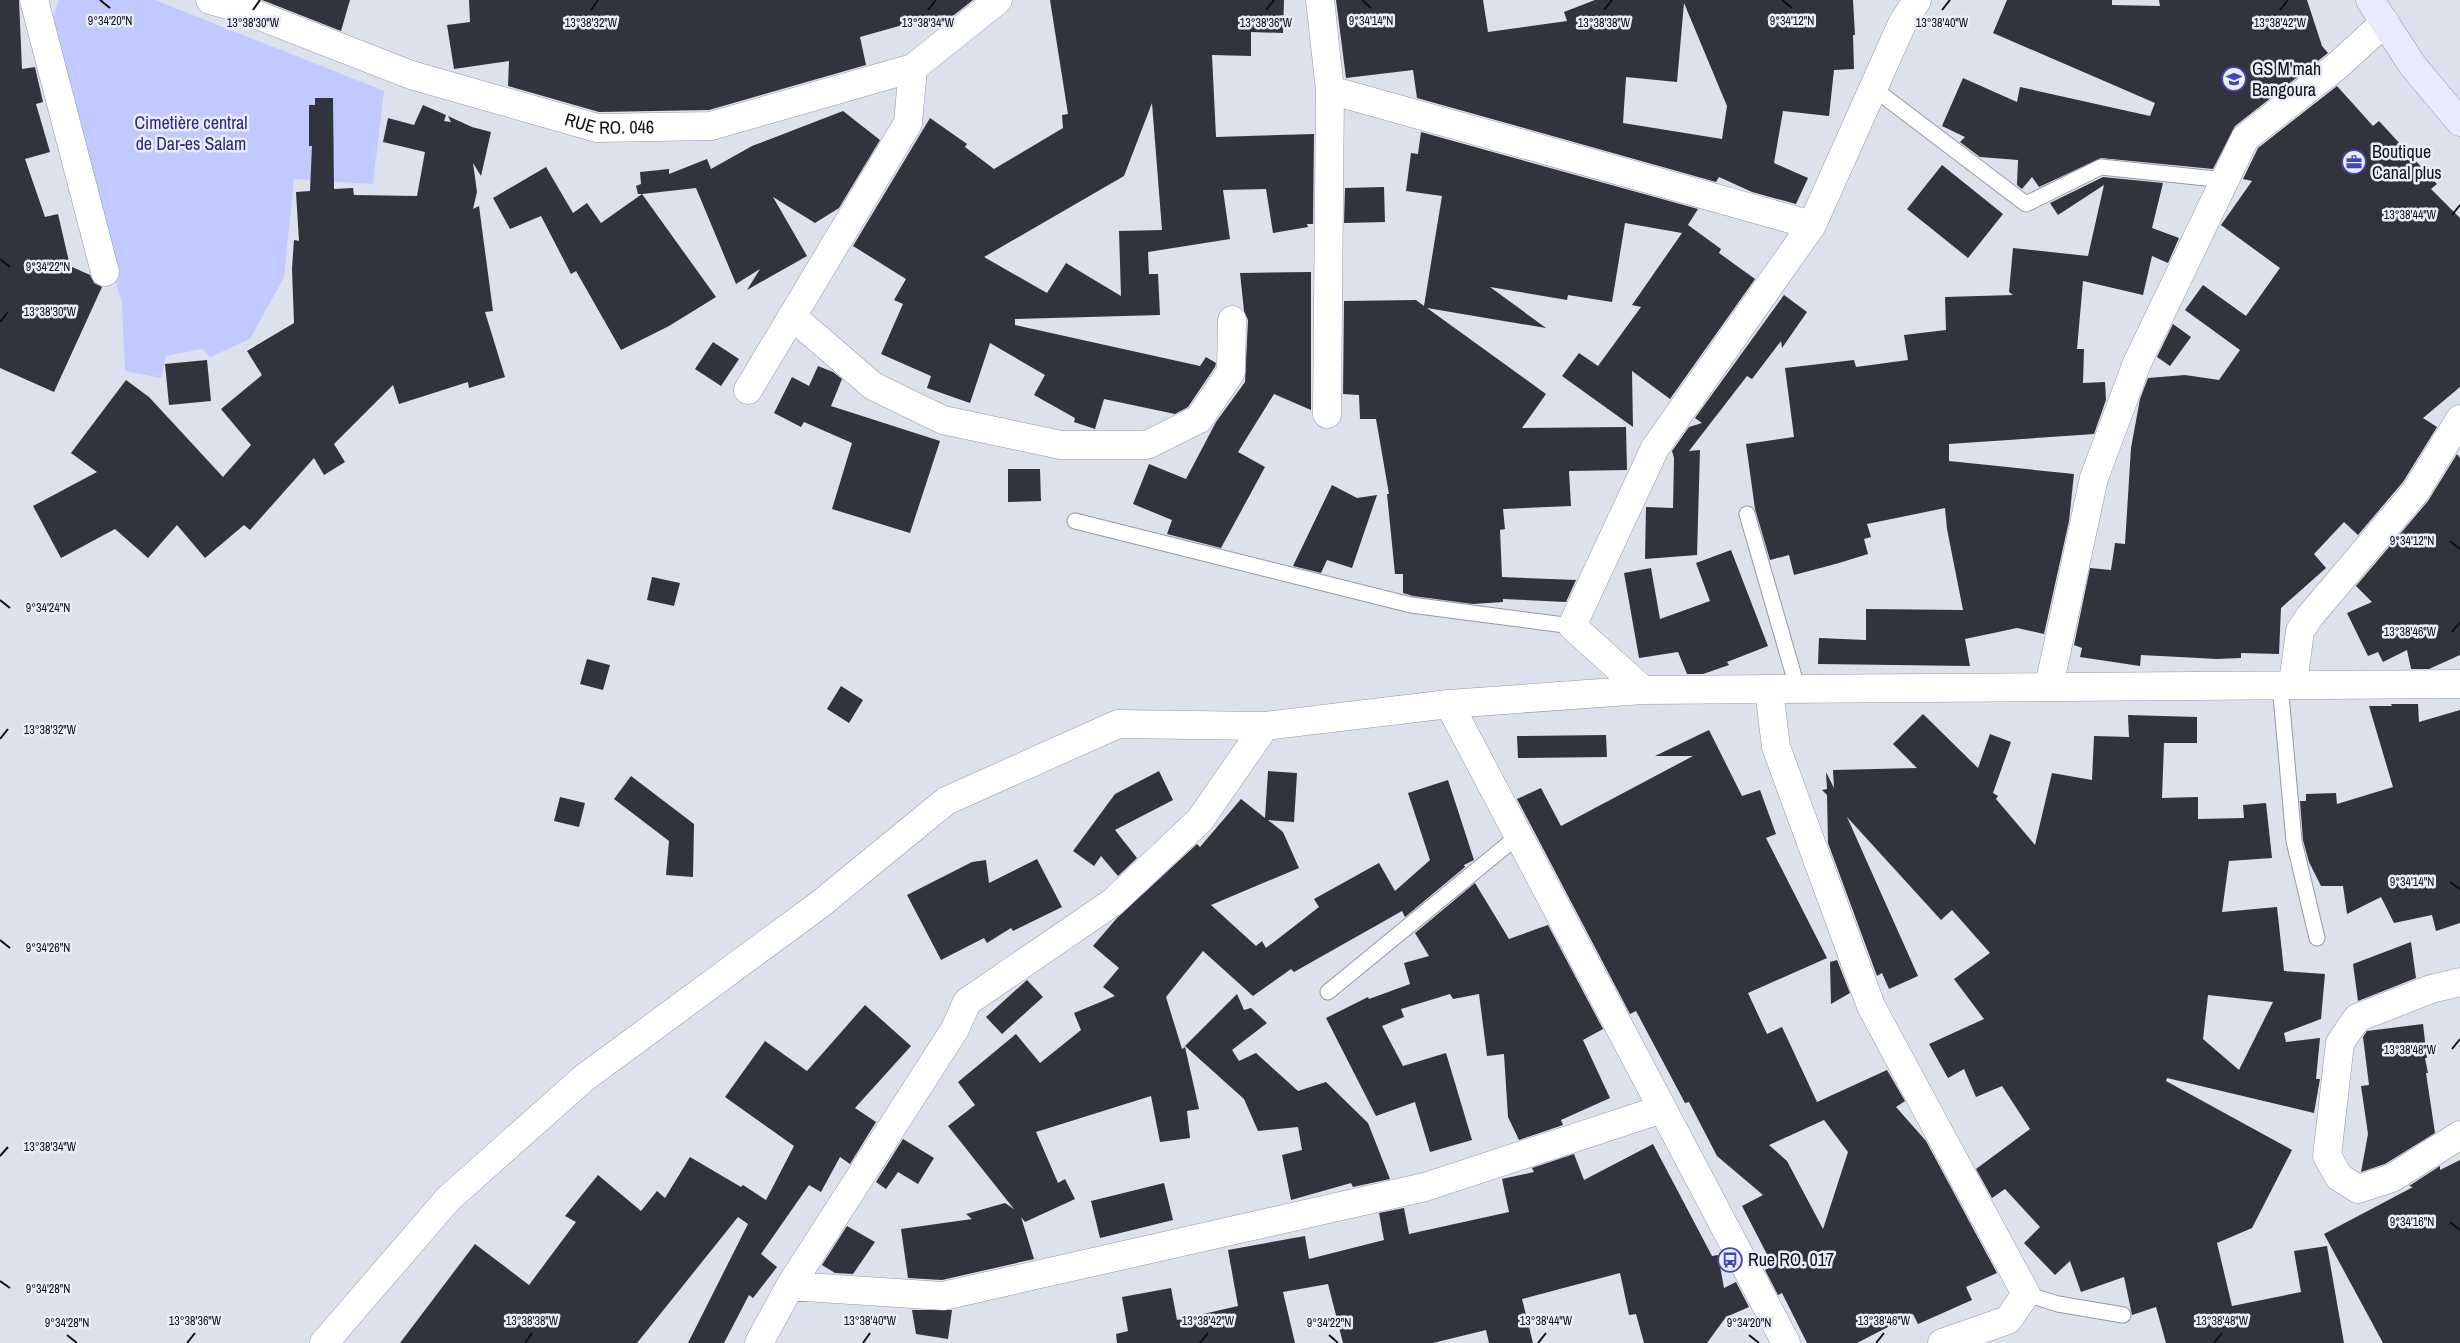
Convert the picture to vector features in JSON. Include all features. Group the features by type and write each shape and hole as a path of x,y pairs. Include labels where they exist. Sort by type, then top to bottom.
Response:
{"main road":[{"path":"2370,0 2413,66 2460,122"}],"street":[{"path":"34,0 105,272"},
{"name":"RUE RO. 046","path":"210,0 242,9 411,75 597,128 711,126 913,68 998,0"},
{"path":"1320,0 1330,90 1326,414"},
{"path":"1643,690 1572,626 1655,448 1812,226 1902,24 1916,0"},
{"path":"2049,686 2094,478 2137,363 2245,138 2337,66 2385,22"},
{"path":"748,390 908,124 913,68"},
{"path":"1330,90 1812,226"},
{"path":"792,316 873,386 943,420 1061,445 1147,445 1199,419 1231,372 1232,320"},
{"path":"2286,684 2300,631 2310,616 2416,491 2460,419"},
{"path":"324,1343 448,1198 584,1078 819,905 946,801 1118,724 1265,726 1449,704 1643,690 2460,684"},
{"path":"1769,690 1776,747 1872,1006 2026,1294 2008,1320 1942,1343"},
{"path":"1449,704 1786,1343"},
{"path":"759,1343 790,1286 954,1029 967,1002 1113,902 1200,820 1265,726"},
{"path":"2460,982 2431,989 2357,1018 2340,1043 2327,1156 2339,1178 2358,1189 2392,1178 2460,1135"},
{"path":"790,1286 943,1296 1425,1187 1662,1108"}],"lane":[{"path":"1873,88 2026,204 2101,167 2225,180"},
{"path":"1747,514 1798,690"},
{"path":"1075,521 1411,605 1572,626"},
{"path":"2286,684 2294,841 2317,938"},
{"path":"1328,992 1518,836"},
{"path":"2026,1294 2058,1304 2123,1315"}],"green space":[{"name":"Cimetière central de Dar-es Salam","path":"59,0 155,0 384,91 373,184 294,179 284,277 250,339 210,357 203,349 166,356 161,378 125,371 122,303 101,230 53,37 54,14"}],"building":[{"path":"0,0 19,0 22,69 35,67 43,102 36,104 50,152 25,159 45,217 58,214 70,266 90,275 94,283 102,287 54,392 0,368"},
{"path":"262,0 350,0 341,31"},
{"path":"469,0 973,0 949,19 899,26 860,37 866,65 709,110 599,112 508,86 509,61 454,69 447,25 470,22"},
{"path":"1050,0 1284,0 1283,33 1251,32 1251,56 1212,55 1216,137 1314,134 1313,224 1307,224 1308,227 1273,233 1266,189 1223,190 1230,239 1148,252 1149,274 1158,274 1160,315 1015,319 1015,325 1200,366 1206,357 1216,363 1188,407 1175,414 1104,399 1095,429 1074,422 1075,418 1034,395 1045,375 990,343 970,403 927,388 931,376 881,354 903,304 894,300 906,279 853,246 930,118 967,144 965,147 994,169 1063,128 1062,115 1068,114","holes":["1152,103 1162,230 1119,231 1121,296 1066,263 1047,293 984,257 1124,176"]},
{"path":"1336,0 1483,0 1488,32 1567,21 1564,12 1595,0 1853,0 1854,69 1834,70 1829,116 1783,111 1774,163 1808,178 1796,204 1752,192 1719,177 1716,182 1417,98 1413,70 1346,78","holes":["1684,3 1727,106 1722,139 1623,123 1626,77 1677,82"]},
{"path":"2007,0 2112,0 2112,5 2160,6 2159,0 2307,0 2322,46 2328,53 2235,126 2213,169 2101,158 2039,187 2032,177 2022,189 2017,185 2018,160 1980,157 1960,142 1965,137 1942,126 1963,78 2017,102 2020,87 2150,116 2155,103 1993,33"},
{"path":"2337,86 2373,126 2379,121 2437,184 2431,189 2460,218 2460,387 2423,418 2437,427 2403,482 2358,535 2344,522 2314,554 2326,568 2281,608 2279,654 2241,653 2241,658 2217,659 2141,655 2140,666 2080,657 2082,648 2074,645 2090,568 2111,570 2115,543 2125,544 2131,448 2140,399 2148,378 2185,375 2219,380 2240,350 2185,310 2203,285 2246,316 2280,268 2221,225 2252,181 2243,179 2258,148"},
{"path":"315,98 333,98 334,189 353,188 354,195 417,196 425,152 383,142 388,118 414,125 423,105 446,115 444,121 451,122 448,116 472,127 491,132 481,176 473,163 477,192 473,209 479,206 493,311 485,312 505,377 469,388 468,382 399,404 393,385 334,444 345,462 324,475 314,458 250,530 244,525 205,558 177,525 148,558 115,529 61,558 33,506 97,472 71,453 126,380 149,397 223,477 251,445 221,409 262,375 247,351 294,323 292,269 294,240 299,241 296,192 310,191 312,146 309,146 309,105 315,105"},
{"path":"843,111 880,140 839,208 815,223 773,197 807,256 747,290 760,269 736,284 696,188 638,194 636,186 641,184 640,172 669,169 669,174 707,159 711,169 752,146"},
{"path":"1421,132 1698,209 1686,228 1688,225 1721,249 1719,253 1755,279 1670,399 1632,371 1633,427 1562,376 1579,353 1598,366 1641,307 1632,305 1682,233 1625,223 1612,302 1568,295 1567,300 1490,287 1546,328 1427,308 1546,394 1522,428 1626,427 1627,470 1569,471 1571,506 1503,509 1505,529 1500,530 1502,577 1576,580 1566,602 1503,599 1503,602 1473,604 1413,596 1403,593 1403,574 1395,574 1387,494 1389,494 1376,419 1360,419 1359,395 1343,394 1344,301 1416,300 1424,306 1442,196 1406,191 1411,153 1418,154"},
{"path":"1942,165 2003,214 1968,258 1907,209"},
{"path":"546,167 573,213 587,203 601,223 642,194 716,297 669,326 621,350 576,271 571,274 541,216 510,229 493,198"},
{"path":"2103,177 2163,183 2152,228 2179,238 2168,263 2152,256 2143,295 2083,281 2077,349 2084,349 2083,383 2105,382 2106,400 2094,434 1949,444 1949,461 2074,474 2069,521 2044,634 2017,628 1965,639 1970,666 1818,664 1819,638 1866,640 1866,609 1963,610 1947,529 1945,508 1867,524 1871,537 1864,539 1868,554 1839,563 1794,575 1789,555 1770,560 1755,509 1746,444 1794,437 1785,368 1854,360 1856,367 1908,360 1904,335 1946,330 1945,297 2013,295 2009,292 2013,248 2088,256 2104,185 2058,215 2050,203"},
{"path":"1384,187 1385,222 1344,223 1345,188"},
{"path":"1311,272 1311,410 1274,394 1238,452 1265,467 1221,548 1167,534 1172,520 1133,504 1149,464 1186,479 1216,422 1245,382 1248,320 1244,311 1240,273"},
{"path":"1784,295 1807,312 1782,348 1781,341 1752,379 1747,376 1689,451 1700,450 1697,555 1645,559 1646,507 1673,508 1674,458 1672,451 1689,427 1702,423 1695,418"},
{"path":"2173,324 2191,337 2170,366 2157,357"},
{"path":"713,342 739,359 721,386 695,369"},
{"path":"207,360 211,401 169,405 165,364"},
{"path":"818,366 833,372 842,379 831,406 940,441 910,533 832,509 852,443 804,422 801,427 774,413 792,377 809,386"},
{"path":"2457,454 2460,458 2460,655 2429,669 2411,669 2407,650 2383,662 2378,652 2368,656 2347,613 2372,602 2356,586 2428,501"},
{"path":"1008,469 1040,469 1041,501 1008,502"},
{"path":"1332,485 1357,498 1377,495 1352,568 1327,560 1321,573 1293,566"},
{"path":"1731,550 1768,646 1727,662 1729,665 1703,674 1687,674 1678,652 1639,658 1624,573 1651,568 1660,619 1710,601 1696,563"},
{"path":"652,577 680,583 674,606 647,600"},
{"path":"587,659 610,665 603,690 580,684"},
{"path":"841,686 863,700 849,723 827,709"},
{"path":"2391,704 2418,704 2419,722 2460,710 2460,923 2436,931 2432,915 2394,923 2381,897 2347,914 2343,886 2321,886 2309,862 2303,840 2300,801 2306,801 2306,794 2336,793 2337,804 2393,787 2369,706 2392,706"},
{"path":"1923,714 1978,768 1990,734 2011,742 1993,793 1998,796 1996,799 2035,845 2052,773 2092,780 2094,736 2129,737 2128,715 2197,717 2197,743 2164,743 2162,798 2198,797 2198,819 2244,818 2243,805 2266,803 2272,858 2229,861 2222,912 2277,907 2284,971 2325,974 2321,1019 2284,1033 2286,1042 2320,1038 2316,1079 2320,1079 2314,1113 2167,1078 2166,1081 2292,1150 2252,1228 2217,1243 2232,1306 2301,1292 2294,1251 2327,1246 2344,1343 2166,1343 2156,1307 2132,1315 2124,1277 2081,1292 2070,1261 2055,1275 2024,1243 2040,1227 2005,1189 1992,1198 1976,1169 2030,1129 2002,1086 1976,1097 1964,1069 1948,1078 1929,1044 1984,1019 1954,979 1990,953 1952,910 1941,920 1847,817 1918,976 1889,989 1882,973 1877,976 1828,843 1827,795 1822,790 1827,789 1826,772 1834,788 1833,770 1917,768 1893,744","holes":["2208,995 2273,1002 2239,1070 2203,1039"]},
{"path":"1709,730 1742,796 1760,790 1776,834 1766,838 1827,958 1748,993 1767,1034 1782,1027 1817,1102 1887,1070 1905,1101 1896,1107 1926,1141 1997,1273 1966,1287 1972,1300 1918,1324 1913,1314 1857,1343 1807,1343 1782,1293 1778,1295 1765,1270 1773,1266 1742,1206 1763,1195 1717,1156 1689,1102 1685,1103 1636,1011 1630,1014 1517,799 1541,788 1561,826 1693,756 1655,756","holes":["1824,1120 1848,1152 1823,1229 1787,1161 1769,1145"]},
{"path":"1606,735 1607,757 1518,758 1517,736"},
{"path":"1159,771 1173,800 1115,830 1137,858 1118,876 1101,856 1094,866 1073,851 1115,794"},
{"path":"1268,771 1297,773 1294,822 1268,820 1283,832 1299,868 1211,905 1256,946 1262,941 1266,948 1319,907 1314,899 1379,863 1395,891 1430,860 1408,793 1448,780 1474,860 1464,865 1465,867 1405,917 1402,911 1294,972 1291,969 1253,996 1203,951 1166,997 1182,1049 1185,1047 1199,1109 1187,1111 1190,1138 1160,1142 1151,1096 1036,1132 1058,1183 1065,1179 1075,1199 1025,1222 1021,1217 1034,1259 942,1280 908,1278 901,1229 972,1219 966,1214 1005,1203 1014,1209 948,1126 975,1105 958,1082 1016,1034 1040,1063 1081,1030 1074,1013 1115,996 1103,987 1119,968 1093,946 1117,918 1197,844 1200,847 1241,799 1265,818"},
{"path":"631,776 694,824 693,877 666,875 669,841 614,799"},
{"path":"560,797 585,803 579,827 554,821"},
{"path":"1037,859 1062,907 1013,931 1011,928 987,943 984,938 941,960 907,895 972,862 986,860 989,883"},
{"path":"1475,883 1509,939 1548,925 1603,1029 1583,1040 1610,1098 1561,1120 1563,1125 1519,1140 1508,1117 1504,1054 1487,1056 1479,994 1453,999 1450,994 1401,1009 1404,1017 1382,1026 1403,1066 1446,1053 1472,1140 1430,1152 1415,1102 1376,1116 1326,1018 1368,997 1369,999 1410,984 1404,963 1429,956 1415,933"},
{"path":"2411,942 2416,978 2358,1001 2353,964"},
{"path":"1837,960 1850,993 1831,1004 1830,962"},
{"path":"1027,980 1043,997 1002,1034 986,1017"},
{"path":"1237,994 1244,1010 1251,1008 1267,1023 1232,1050 1239,1061 1256,1053 1298,1091 1326,1082 1368,1123 1390,1179 1353,1187 1351,1183 1291,1200 1282,1155 1302,1150 1298,1127 1258,1131 1244,1099 1185,1046"},
{"path":"865,1005 911,1046 855,1108 876,1122 850,1164 840,1157 821,1192 809,1185 761,1254 777,1267 753,1298 749,1295 724,1343 688,1343 748,1224 738,1217 637,1343 400,1343 475,1244 529,1285 576,1222 565,1216 598,1175 641,1211 657,1191 665,1198 690,1157 741,1187 743,1185 766,1200 794,1146 725,1097 765,1041 807,1071"},
{"path":"2423,1024 2428,1073 2426,1073 2435,1133 2385,1164 2361,1172 2368,1134 2361,1086 2369,1085 2363,1037 2367,1031"},
{"path":"903,1139 934,1158 918,1184 898,1172 886,1189 876,1182"},
{"path":"1653,1144 1712,1256 1718,1255 1724,1288 1736,1282 1749,1307 1726,1317 1707,1343 1644,1343 1636,1314 1629,1315 1620,1273 1522,1299 1533,1343 1489,1343 1486,1330 1433,1343 1343,1343 1328,1284 1283,1292 1295,1343 1117,1343 1116,1334 1128,1331 1122,1297 1171,1288 1177,1320 1238,1306 1228,1250 1305,1236 1309,1259 1384,1240 1379,1213 1404,1208 1409,1234 1509,1212 1502,1179 1534,1172 1532,1168 1574,1154 1584,1180"},
{"path":"2460,1160 2460,1343 2383,1343 2324,1234 2413,1187 2409,1186 2440,1166 2440,1170"},
{"path":"1164,1183 1173,1220 1100,1238 1091,1201"},
{"path":"847,1226 875,1242 853,1274 835,1273 822,1265"},
{"path":"912,1310 952,1310 948,1339 916,1334"}],"place":[{"name":"GS M'mah Bangoura","path":"2234,79"},
{"name":"Boutique Canal plus","path":"2354,162"},
{"name":"Rue RO. 017","path":"1730,1260"}]}
